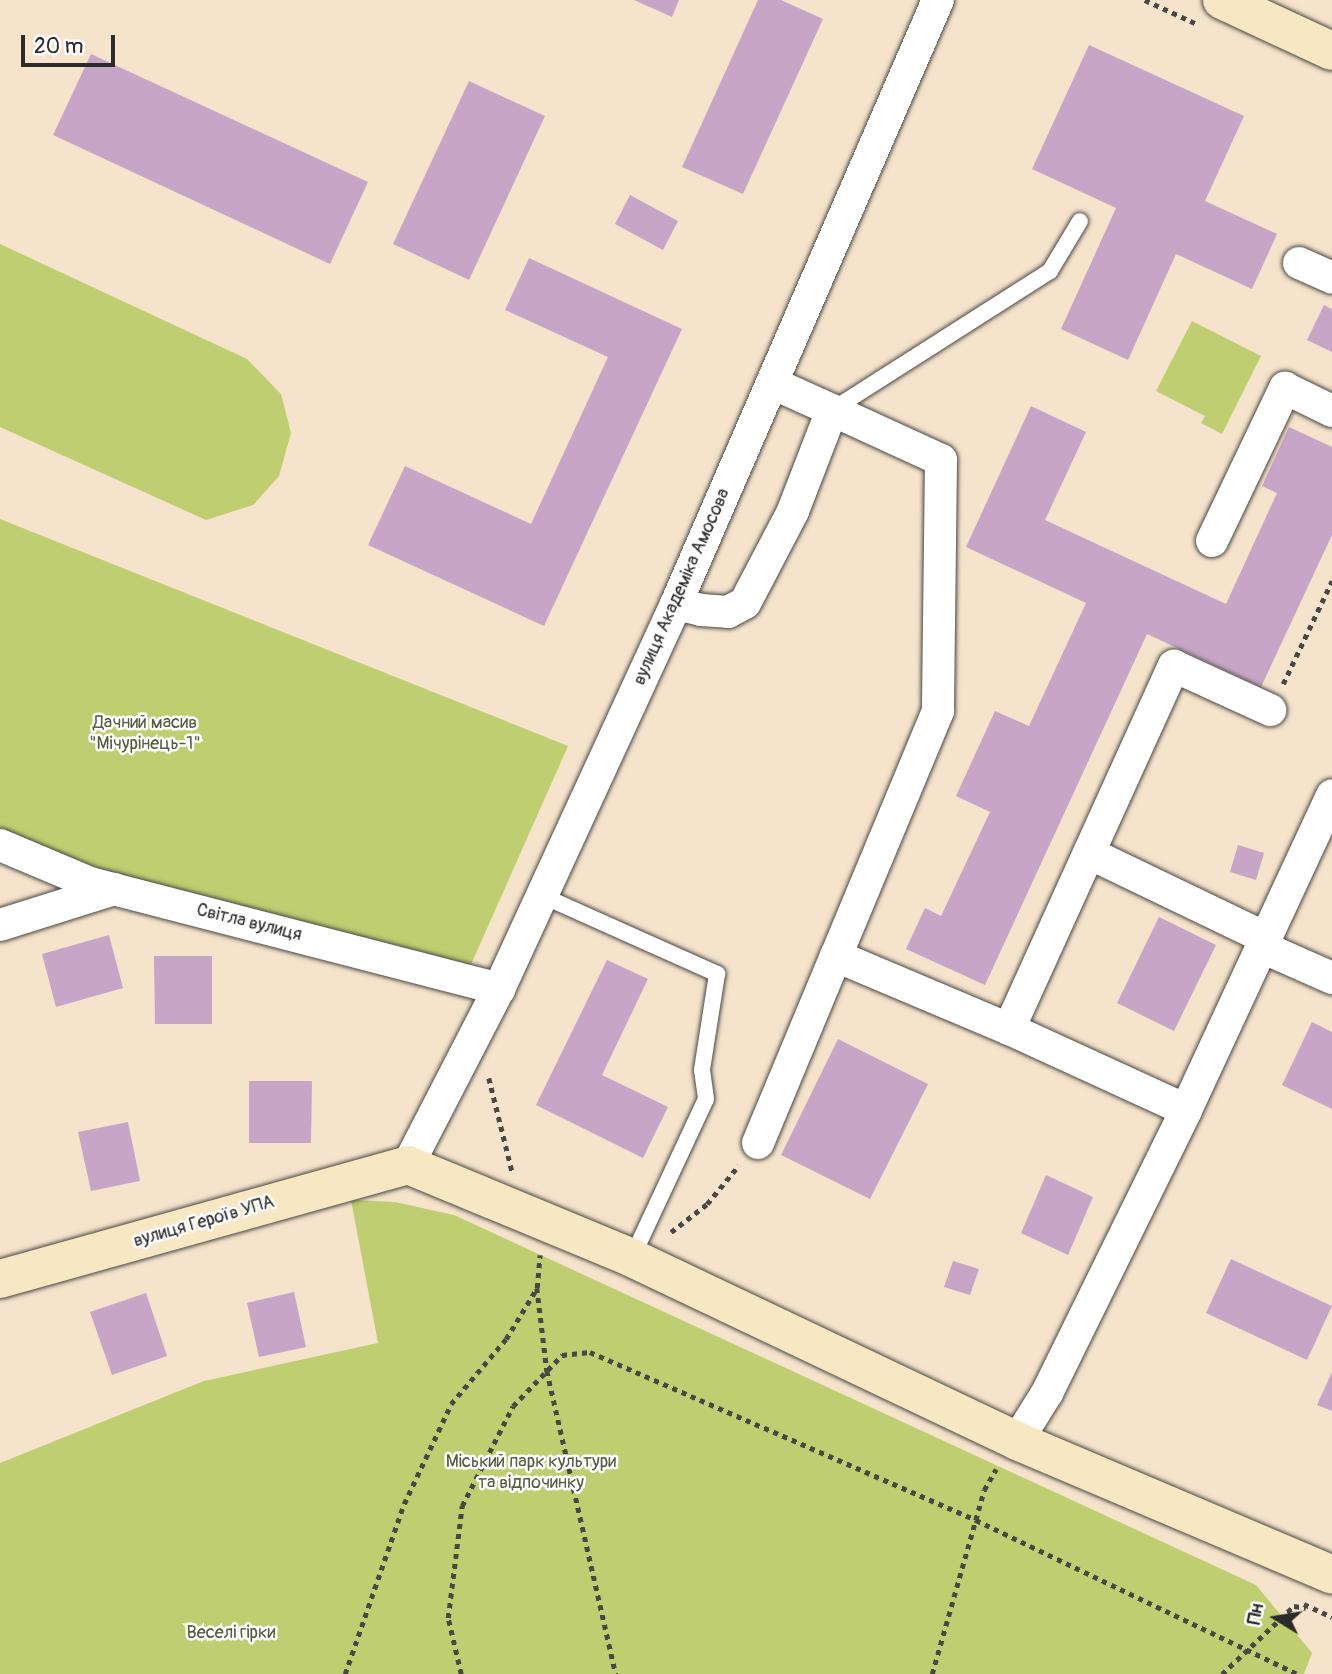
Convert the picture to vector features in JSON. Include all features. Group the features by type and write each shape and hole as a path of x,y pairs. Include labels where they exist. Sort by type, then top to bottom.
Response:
{"street":[{"name":"вулиця Академіка Амосова","path":"408,1165 499,989 676,604 938,0"},
{"path":"1222,0 1332,51"},
{"path":"1299,263 1332,278"},
{"path":"758,1143 938,711 941,460 772,383"},
{"path":"1212,541 1285,388 1332,411"},
{"path":"676,604 701,610 728,612 745,603 793,510 832,410"},
{"path":"1009,1029 1174,666 1270,710"},
{"path":"1017,1441 1047,1393 1186,1110 1332,795"},
{"name":"Світла вулиця","path":"0,845 90,883 499,989"},
{"path":"1089,853 1332,978"},
{"path":"0,925 114,889"},
{"path":"836,956 1009,1029 1186,1110"},
{"path":"408,1165 526,1196 632,1258 1017,1441 1332,1575"},
{"name":"вулиця Героїв УПА","path":"0,1279 408,1165"}],"lane":[{"path":"832,410 1050,271 1080,221"},
{"path":"543,896 717,974 702,1070 706,1099 632,1258"}],"path":[{"path":"1270,710 1332,581"},
{"path":"483,1086 489,1074 512,1172 526,1196"},
{"path":"707,1204 758,1143"},
{"path":"500,1167 512,1172 526,1196"},
{"path":"540,1272 537,1288 547,1371 616,1674"},
{"path":"345,1674 404,1504 452,1404 506,1339 537,1288"},
{"path":"461,1674 448,1618 462,1506 513,1406 562,1355 590,1352 976,1520 1297,1674"},
{"path":"932,1674 984,1490 1007,1452 1017,1441"},
{"path":"1288,1596 1332,1617"},
{"path":"1222,1674 1294,1606 1312,1609"}],"green space":[{"path":"0,244 247,359 281,394 291,433 279,476 253,505 206,520 0,427"},
{"path":"1192,321 1261,356 1222,434 1201,423 1205,416 1156,391"},
{"name":"Дачний масив \"Мічурінець-1\"","path":"0,519 568,746 469,969 99,872 0,834"},
{"name":"Міський парк культури та відпочинку","path":"351,1200 395,1202 454,1215 1256,1585 1312,1653 1304,1674 0,1674 0,1463 204,1381 378,1343"}],"building":[{"path":"634,0 679,0 672,17"},
{"path":"758,0 781,0 823,19 743,194 682,167"},
{"path":"1089,45 1244,116 1205,201 1277,234 1252,289 1176,254 1128,360 1061,329 1116,208 1032,169"},
{"path":"91,54 368,182 330,264 53,135"},
{"path":"469,81 545,116 469,280 393,244"},
{"path":"630,195 678,221 663,250 615,224"},
{"path":"529,258 682,329 544,626 368,545 405,466 531,524 608,357 505,310"},
{"path":"1324,305 1332,309 1332,352 1307,340"},
{"path":"1031,406 1086,432 1045,520 1226,604 1277,493 1262,486 1289,427 1332,447 1332,535 1261,687 1147,634 985,985 906,949 925,908 941,916 990,812 956,796 995,711 1029,726 1086,603 966,547"},
{"path":"1238,845 1264,853 1256,880 1230,872"},
{"path":"1159,917 1216,945 1174,1031 1117,1003"},
{"path":"109,935 123,988 56,1007 42,954"},
{"path":"154,956 212,956 212,1024 155,1024"},
{"path":"607,960 648,979 602,1075 668,1107 643,1158 536,1105"},
{"path":"1312,1022 1332,1032 1332,1109 1282,1085"},
{"path":"838,1039 928,1084 870,1199 781,1155"},
{"path":"249,1081 312,1081 311,1143 249,1143"},
{"path":"128,1122 140,1181 91,1191 78,1132"},
{"path":"1046,1175 1093,1197 1068,1255 1021,1233"},
{"path":"1231,1259 1332,1306 1307,1360 1206,1313"},
{"path":"953,1261 979,1269 970,1295 944,1287"},
{"path":"294,1292 306,1347 259,1357 247,1303"},
{"path":"146,1293 167,1356 112,1375 90,1312"},
{"path":"1332,1372 1332,1411 1317,1405"}],"park label":[{"name":"Веселі гірки","path":"231,1633"}]}
